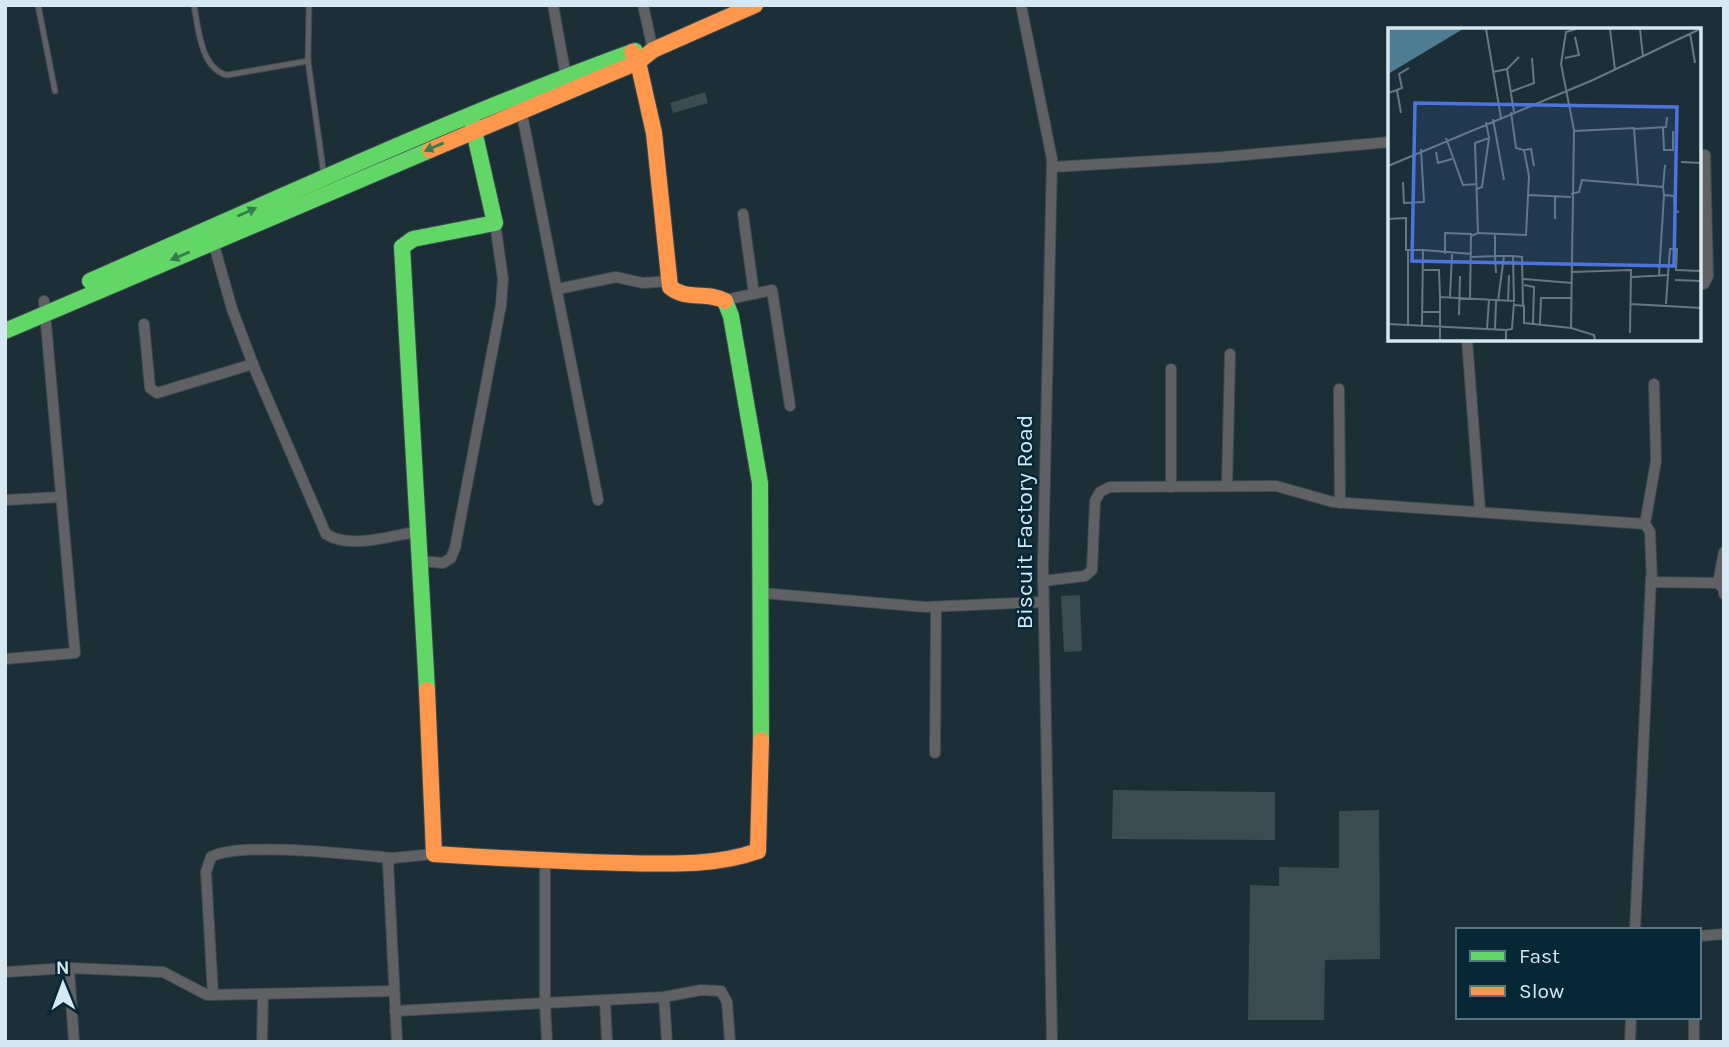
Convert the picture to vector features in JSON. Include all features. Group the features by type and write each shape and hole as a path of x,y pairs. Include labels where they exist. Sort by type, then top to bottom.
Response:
{"street":[{"path":"553,5 568,83"},
{"path":"643,5 653,50"},
{"path":"5,319 45,307 472,123 653,50 755,5"},
{"name":"Biscuit Factory Road","path":"1021,5 1052,167 1043,581 1052,1042"},
{"path":"635,57 654,133 670,287 677,294 719,297 725,300 772,290 790,406"},
{"path":"520,103 598,500"},
{"path":"421,561 443,563 451,558 455,548 503,291 495,223 472,123"},
{"path":"1052,167 1222,157 1388,142"},
{"path":"1701,284 1704,284 1708,275 1705,155"},
{"path":"743,214 754,293"},
{"path":"434,854 420,531 402,247 413,239 495,223"},
{"path":"211,235 253,364 326,534 334,539 361,540 420,531"},
{"path":"558,289 616,277 643,283 669,281"},
{"path":"214,995 206,884 207,862 211,857 226,851 393,858 434,854 690,863 735,861 758,851 761,826 760,483 731,316 725,300"},
{"path":"5,331 45,307"},
{"path":"5,659 75,653 45,307"},
{"path":"144,324 150,388 157,393 253,364"},
{"path":"1467,341 1480,511"},
{"path":"1227,486 1230,354"},
{"path":"1171,369 1171,486"},
{"path":"1635,928 1651,578 1650,532 1645,524 1656,470 1654,384"},
{"path":"1339,389 1340,503"},
{"path":"1043,581 1085,576 1092,570 1095,501 1100,492 1110,487 1286,488 1340,503 1645,524"},
{"path":"5,500 61,497"},
{"path":"1718,583 1724,552"},
{"path":"1651,578 1656,583 1718,583 1724,589 1724,594"},
{"path":"762,593 936,607 1043,602"},
{"path":"935,753 936,607"},
{"path":"393,858 387,870 397,1042"},
{"path":"545,860 547,1042"},
{"path":"1701,936 1724,934"},
{"path":"5,972 69,968 163,972 174,975 197,992 214,995 394,991"},
{"path":"69,968 74,1042"},
{"path":"395,1011 664,997 701,990 721,991 727,1002 730,1042"},
{"path":"262,1042 264,995"},
{"path":"664,997 667,1042"},
{"path":"605,1000 607,1042"},
{"path":"1630,1042 1631,1019"},
{"path":"1694,1019 1694,1042"}],"lane":[{"path":"38,5 55,91"},
{"path":"194,5 207,58 219,73 227,75 308,61"},
{"path":"309,5 308,61 325,186"}],"building":[{"path":"705,92 708,103 673,113 670,103"},
{"path":"1080,595 1082,651 1064,652 1061,596"},
{"path":"1113,790 1275,792 1275,840 1112,839"},
{"path":"1379,810 1380,959 1325,960 1324,1020 1248,1020 1250,885 1279,886 1279,867 1339,868 1339,811"}],"traffic: fast":[{"path":"90,281 429,132 635,51"},
{"path":"427,690 402,247 413,239 495,223 472,122"},
{"path":"5,331 430,150"},
{"path":"725,301 731,316 760,483 761,740"}],"traffic: slow":[{"path":"430,150 638,62 653,50 755,5"},
{"path":"632,52 638,62 654,133 670,287 683,294 725,301"},
{"path":"427,690 434,854 676,864 709,862 758,851 761,740"}]}
